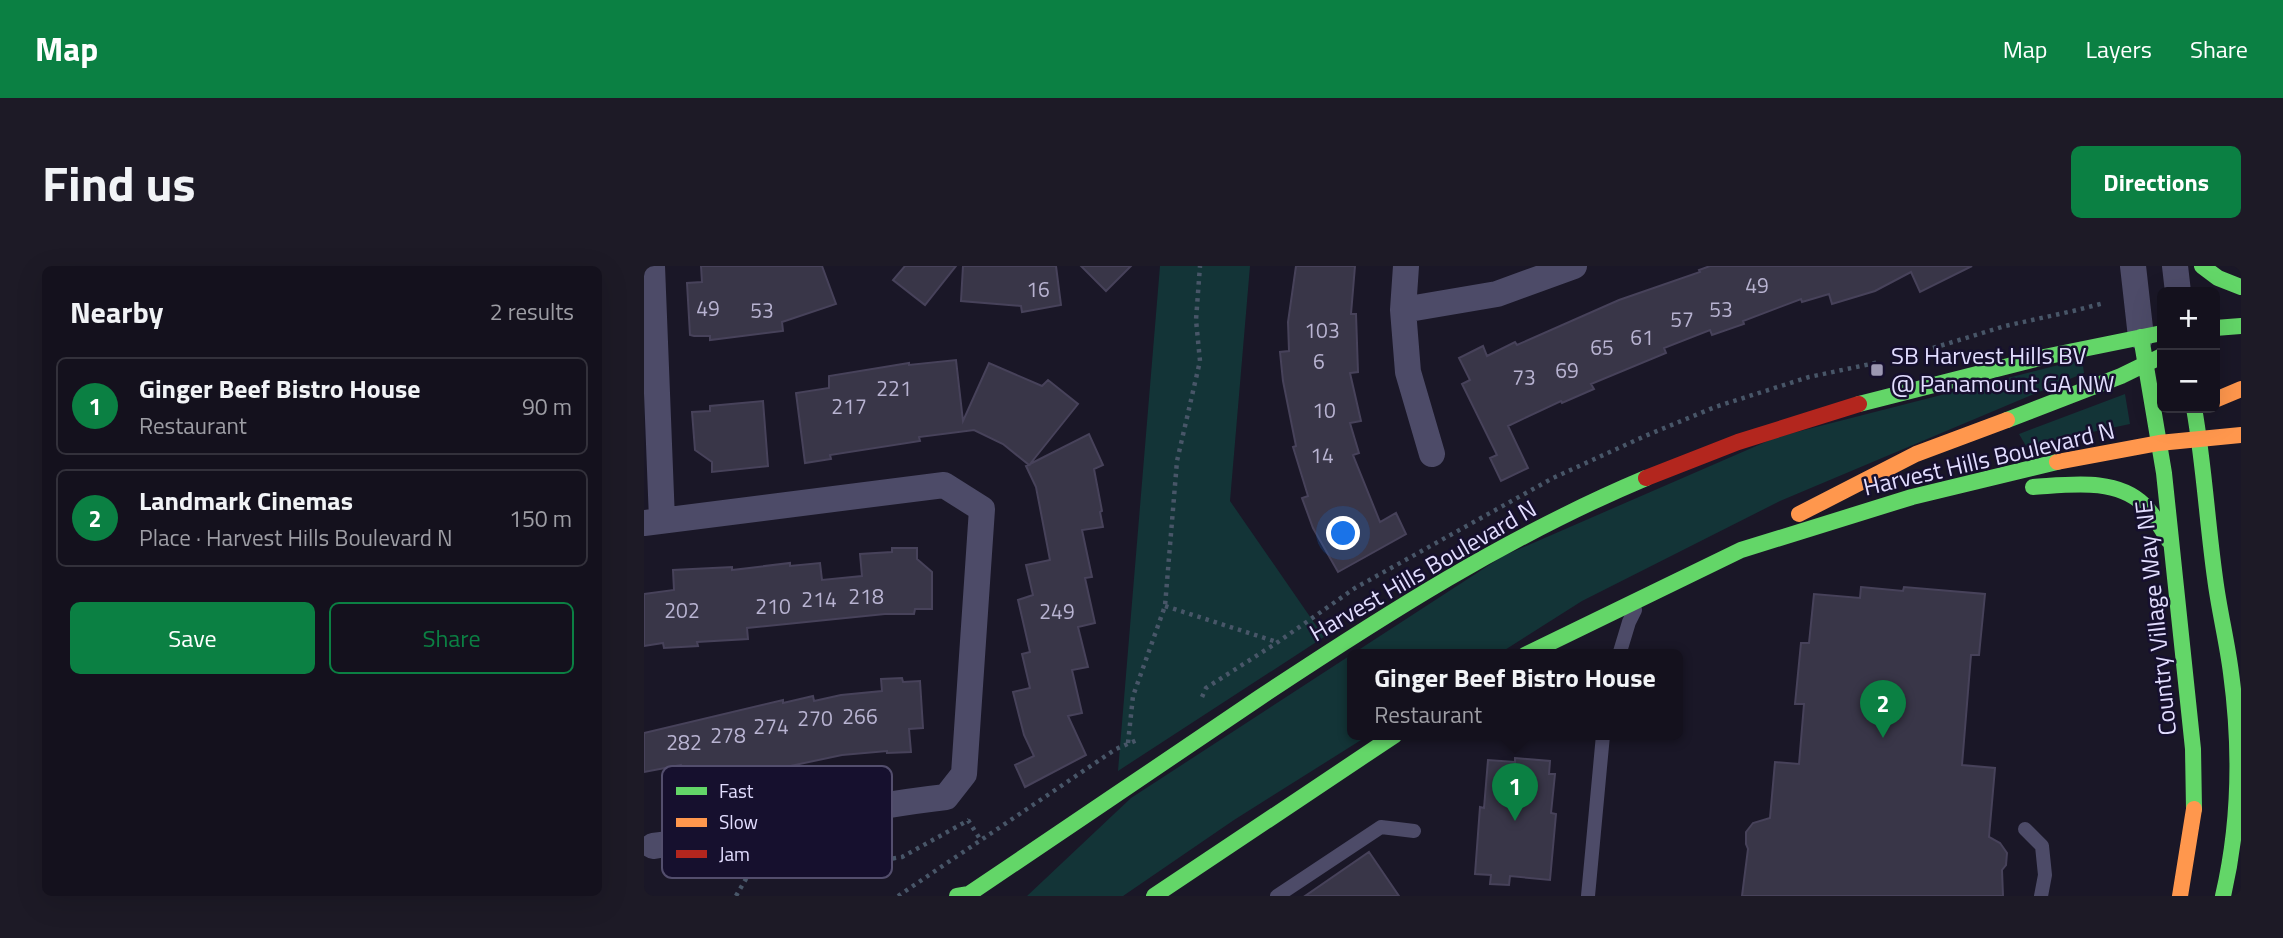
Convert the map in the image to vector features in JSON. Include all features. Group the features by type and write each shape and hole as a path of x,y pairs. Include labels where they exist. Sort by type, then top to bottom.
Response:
{"main road":[{"path":"2202,266 2217,278 2241,287"},
{"path":"2220,328 2241,326"},
{"name":"Country Village Way NE","path":"2152,335 2144,366 2164,473 2193,749 2193,811 2180,896"},
{"name":"Harvest Hills Boulevard N","path":"957,896 969,894 1358,632 1485,555 1593,500 1745,438 1838,410 1931,383 2152,335"},
{"path":"1741,550 1813,505 1916,454 2157,359"},
{"path":"2220,398 2241,389"},
{"path":"2159,443 2188,413 2200,439 2215,576 2233,688 2237,755 2236,812 2223,896"},
{"name":"Harvest Hills Boulevard N","path":"1537,649 1741,550 1912,497 2043,465 2159,443 2241,435"},
{"path":"1912,497 2062,485 2109,488 2139,499 2150,510 2170,543"},
{"path":"1154,896 1388,740"},
{"path":"1061,851 1115,796"}],"street":[{"path":"652,266 653,522 944,485 982,509 964,774 946,796 892,803"},
{"path":"1406,266 1404,310 1408,372 1432,454"},
{"path":"1404,310 1497,294 1574,266"},
{"path":"2133,266 2152,335"},
{"path":"2175,266 2177,287"},
{"path":"653,846 662,845"}],"lane":[{"path":"1621,649 1629,622 1643,597"},
{"path":"1588,896 1600,740"},
{"path":"1277,896 1381,827 1414,831"},
{"path":"2025,828 2042,846 2045,875 2041,896"}],"path":[{"path":"898,896 1128,743 1133,696 1165,606 1177,461 1200,361 1196,320 1200,266"},
{"path":"1165,606 1278,642"},
{"path":"892,858 902,857 968,820"},
{"path":"736,896 746,878"}],"green space":[{"path":"1160,266 1250,266 1230,501 1324,637 1118,771"},
{"path":"2082,359 2084,373 1780,501 1582,601 1506,649 1360,649 1503,556 1777,437"},
{"path":"2125,394 2130,424 2026,446 2019,434"},
{"path":"1347,657 1347,740 1361,740 1234,820 1123,896 1027,896 1131,798"}],"building":[{"path":"701,266 822,266 836,304 782,322 783,331 710,340 710,336 690,335 687,283 702,282"},
{"path":"905,266 956,266 925,305 893,280"},
{"path":"963,266 1056,266 1061,305 1022,312 1021,306 961,301"},
{"path":"1081,266 1131,266 1106,291"},
{"path":"1296,266 1355,266 1351,314 1356,314 1358,372 1350,373 1361,421 1350,423 1359,453 1353,455 1380,522 1396,513 1406,534 1338,572 1313,528 1302,498 1308,496 1293,447 1296,446 1283,381 1280,352 1289,351 1288,322"},
{"path":"1710,266 1972,266 1920,292 1911,272 1875,291 1832,304 1829,294 1802,302 1801,299 1743,321 1744,324 1712,335 1710,330 1664,348 1666,353 1591,384 1594,389 1508,426 1528,468 1501,481 1490,458 1497,455 1462,384 1470,380 1459,358 1483,346 1487,356 1619,300 1700,272 1699,270"},
{"path":"956,360 963,421 989,363 1042,386 1048,380 1078,404 1030,464 1089,434 1103,465 1094,469 1103,527 1082,530 1092,577 1085,578 1095,623 1078,627 1088,667 1072,670 1082,713 1068,716 1086,755 1025,787 1015,765 1034,756 1024,735 1013,692 1030,688 1022,654 1030,652 1018,600 1033,595 1026,565 1050,560 1036,487 1026,466 1029,465 1003,444 974,430 919,437 920,441 830,455 831,459 805,463 796,393 829,388 829,376 909,363"},
{"path":"763,401 768,466 712,472 712,462 695,450 692,412 710,411 710,406"},
{"path":"892,548 917,548 917,559 932,572 932,609 915,609 914,614 885,614 747,628 748,639 697,642 698,646 664,648 663,643 644,646 644,594 674,590 673,570 732,567 732,570 790,563 790,566 820,563 822,580 862,576 860,554 892,552"},
{"path":"1861,587 1903,591 1904,587 1985,594 1979,655 1971,655 1962,765 1995,768 1989,837 2000,843 2007,853 2006,865 2002,870 2003,896 1742,896 1748,849 1746,832 1753,823 1770,818 1775,762 1799,764 1804,704 1795,704 1801,643 1809,643 1814,594 1860,598"},
{"path":"881,679 920,681 923,728 909,729 911,752 842,755 790,766 681,765 662,766 662,769 644,772 644,733 783,700 783,703 813,696 814,701 882,691"},
{"path":"1515,758 1550,761 1549,774 1555,774 1551,813 1556,814 1550,880 1510,876 1509,885 1490,884 1491,875 1475,874 1480,807 1484,808 1488,760 1515,762"},
{"path":"1369,852 1399,896 1305,896"}],"traffic: fast":[{"path":"2202,266 2218,278 2241,287"},
{"path":"2220,328 2241,326"},
{"path":"1859,404 2044,357 2157,334"},
{"path":"2141,337 2164,473 2193,749 2194,809"},
{"path":"2007,420 2121,376 2157,358"},
{"path":"2195,413 2215,578 2231,673 2236,729 2236,813 2223,896"},
{"path":"1537,649 1741,550 1912,497 2057,462"},
{"path":"957,896 969,894 1259,698 1400,607 1545,525 1646,478"},
{"path":"2033,487 2076,484 2120,490 2133,496 2148,509 2169,541"},
{"path":"1154,896 1388,740"}],"traffic: slow":[{"path":"2220,398 2241,389"},
{"path":"1799,514 1916,454 2007,420"},
{"path":"2057,462 2159,443 2241,435"},
{"path":"2180,896 2194,809"}],"traffic: jam":[{"path":"1646,478 1738,442 1859,404"}],"place":[{"name":"SB Harvest Hills BV @ Panamount GA NW","path":"1877,370"},
{"name":"Landmark Cinemas","path":"1883,738"},
{"name":"Ginger Beef Bistro House","path":"1515,821"}]}
